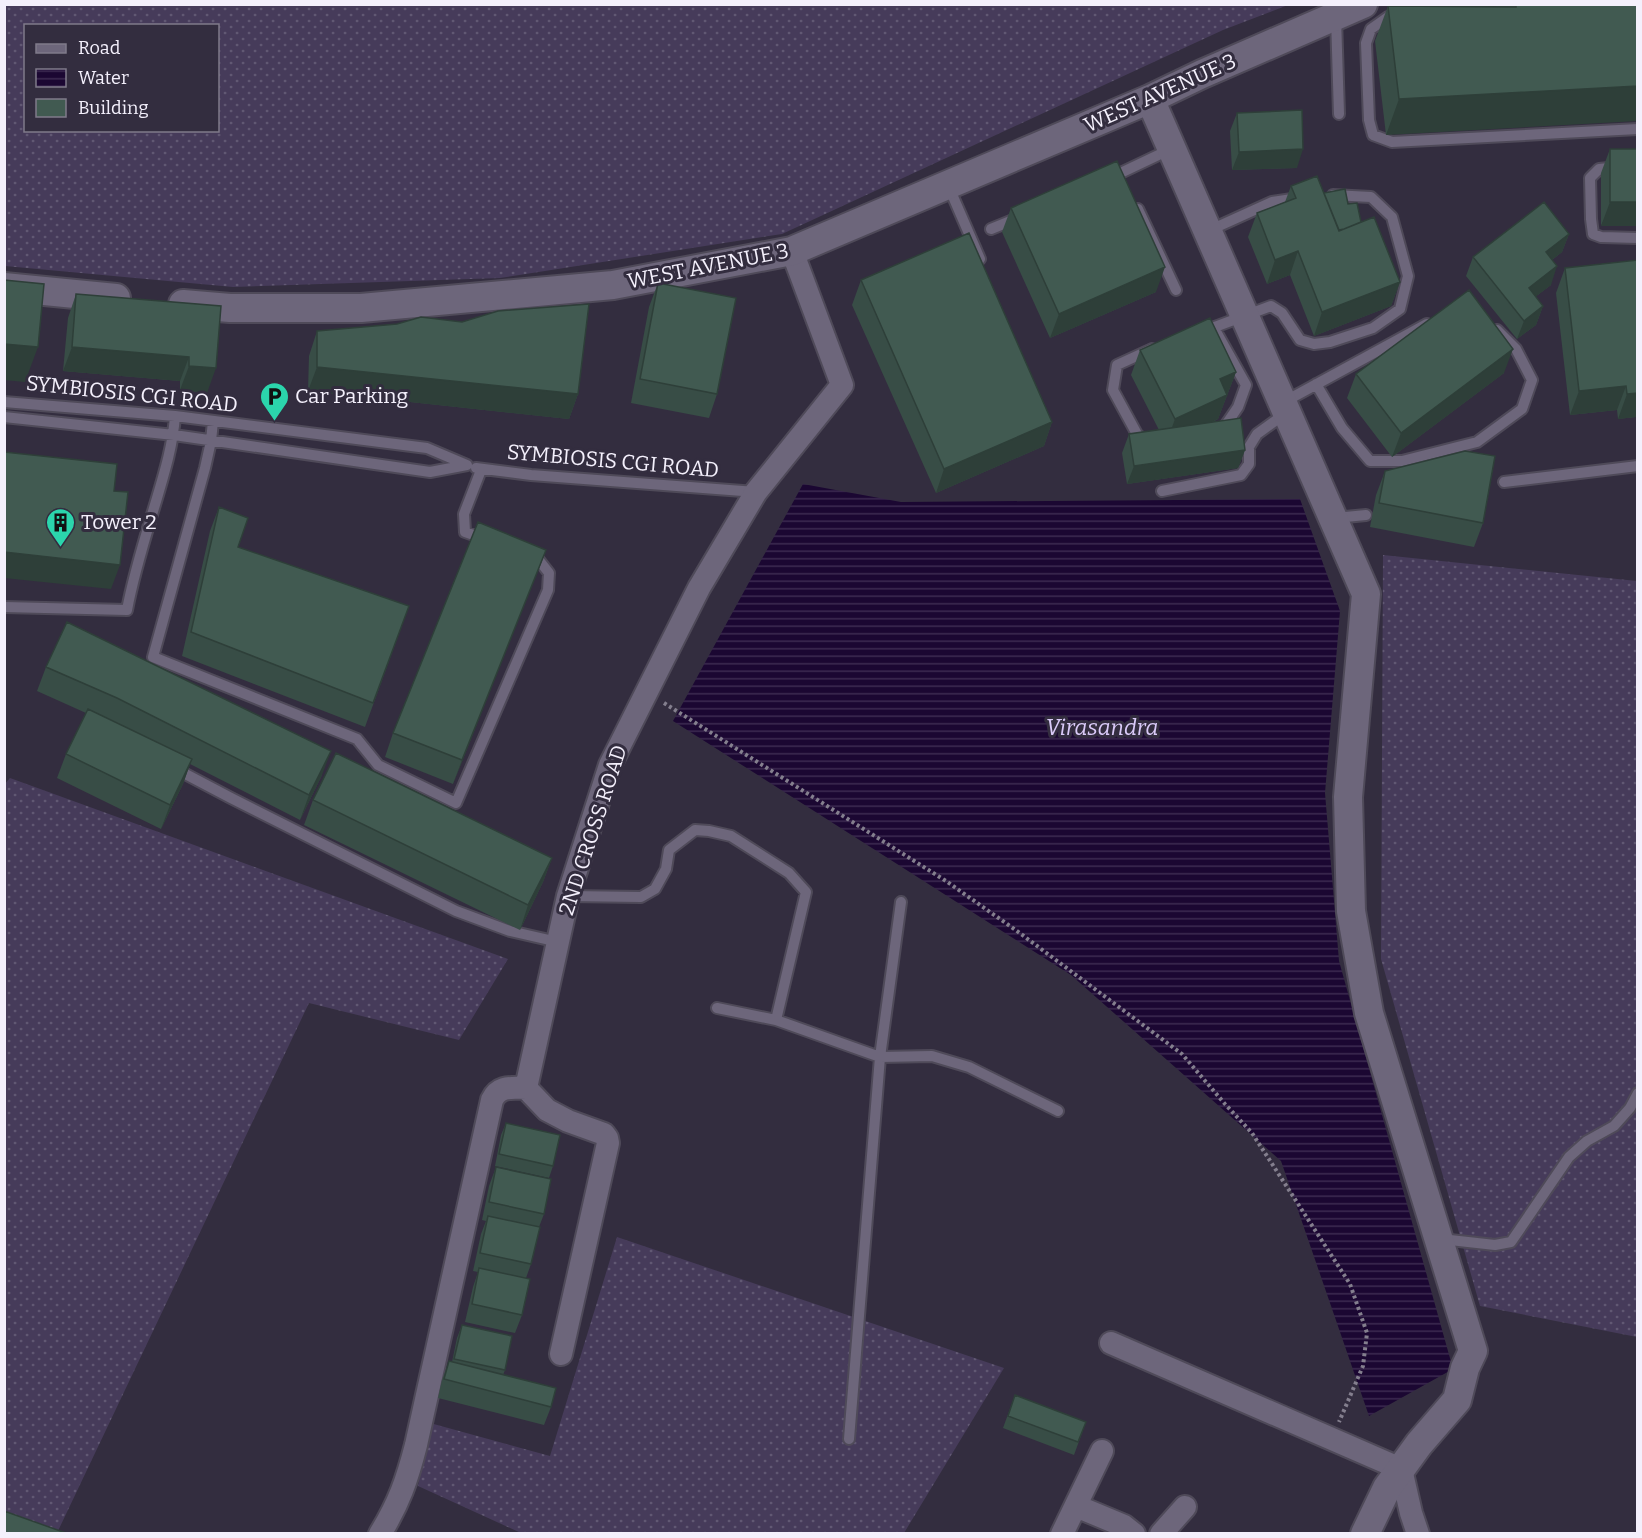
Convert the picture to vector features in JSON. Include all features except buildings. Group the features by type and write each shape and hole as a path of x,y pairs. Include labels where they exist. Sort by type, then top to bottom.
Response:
{"street":[{"name":"WEST AVENUE 3","path":"4,287 231,308 362,308 613,285 792,251 1150,99 1363,4"},
{"path":"1150,99 1366,594 1348,797 1351,911 1369,1013 1473,1352 1465,1368 1457,1400 1419,1444 1387,1488 1365,1533"},
{"name":"2ND CROSS ROAD","path":"526,1088 568,896 610,765 699,588 756,492 842,385 792,251"},
{"path":"380,1533 393,1512 408,1479 492,1100 495,1094 506,1088 526,1088 547,1110 568,1121 604,1134 607,1138 608,1143 561,1354"},
{"path":"1111,1343 1401,1469"},
{"path":"1062,1533 1102,1451"},
{"path":"1401,1469 1418,1533"},
{"path":"1076,1506 1124,1526 1134,1533"},
{"path":"1161,1533 1185,1507"},
{"path":"1170,1533 1173,1530 1179,1533"}],"lane":[{"path":"1421,4 1388,17 1371,29 1368,36 1366,43 1369,120 1373,135 1392,142 1638,129"},
{"path":"1336,16 1340,114"},
{"path":"1100,182 1172,149"},
{"path":"1638,165 1599,169 1590,178 1589,194 1593,234 1600,237 1638,238"},
{"path":"1122,173 1127,183"},
{"path":"948,184 984,268"},
{"path":"1132,194 1176,290"},
{"path":"1194,334 1271,306 1282,313 1300,340 1314,344 1330,342 1373,328 1400,309 1408,276 1392,217 1371,197 1312,196 1272,202 1208,231"},
{"path":"991,229 1024,215"},
{"path":"1162,491 1241,475 1249,464 1249,447 1257,434 1284,408 1316,384 1437,318"},
{"path":"1316,384 1342,428 1370,461 1402,461 1477,442 1522,409 1532,380 1516,349 1492,326"},
{"path":"1212,432 1223,429 1238,407 1246,385 1214,327"},
{"path":"1153,442 1138,436 1113,390 1117,365 1164,345"},
{"name":"SYMBIOSIS CGI ROAD","path":"4,402 175,416 427,448 481,470 756,492"},
{"path":"4,607 128,610 132,582 169,457 175,416"},
{"name":"SYMBIOSIS CGI ROAD","path":"4,417 174,435 430,472 467,465"},
{"path":"213,421 211,441 153,657 357,739 378,765 456,803 548,590 549,573 538,559 517,551"},
{"path":"1503,482 1638,466"},
{"path":"481,470 464,514 465,532 496,543"},
{"path":"1332,518 1366,515"},
{"path":"160,760 231,798 456,910 510,931 558,942"},
{"path":"568,896 640,897 655,889 666,869 669,850 695,830 731,836 789,873 806,892 776,1020"},
{"path":"849,1439 880,1057 901,902"},
{"path":"717,1008 776,1020 880,1057 932,1056 969,1067 1058,1111"},
{"path":"1439,1238 1495,1245 1511,1242 1569,1157 1587,1141 1614,1126 1630,1108 1638,1093"}],"path":[{"path":"647,692 946,881 1182,1054 1252,1133 1350,1284 1367,1333 1363,1366 1332,1439"}],"shaded area":[{"path":"5,4 1288,5 1223,30 782,234 500,278 233,287 5,266"},
{"path":"1383,555 1637,581 1637,1337 1480,1306 1381,959"},
{"path":"10,778 508,959 459,1040 309,1003 57,1533 5,1514 4,785"},
{"path":"617,1237 1004,1368 904,1533 521,1533 418,1486 430,1423 550,1456"}],"water":[{"name":"Virasandra","path":"803,484 901,502 1300,499 1340,611 1325,793 1339,961 1453,1369 1369,1416 1281,1161 1071,975 673,721"}],"place":[{"name":"Car Parking","path":"274,422"},
{"name":"Tower 2","path":"60,548"}]}
